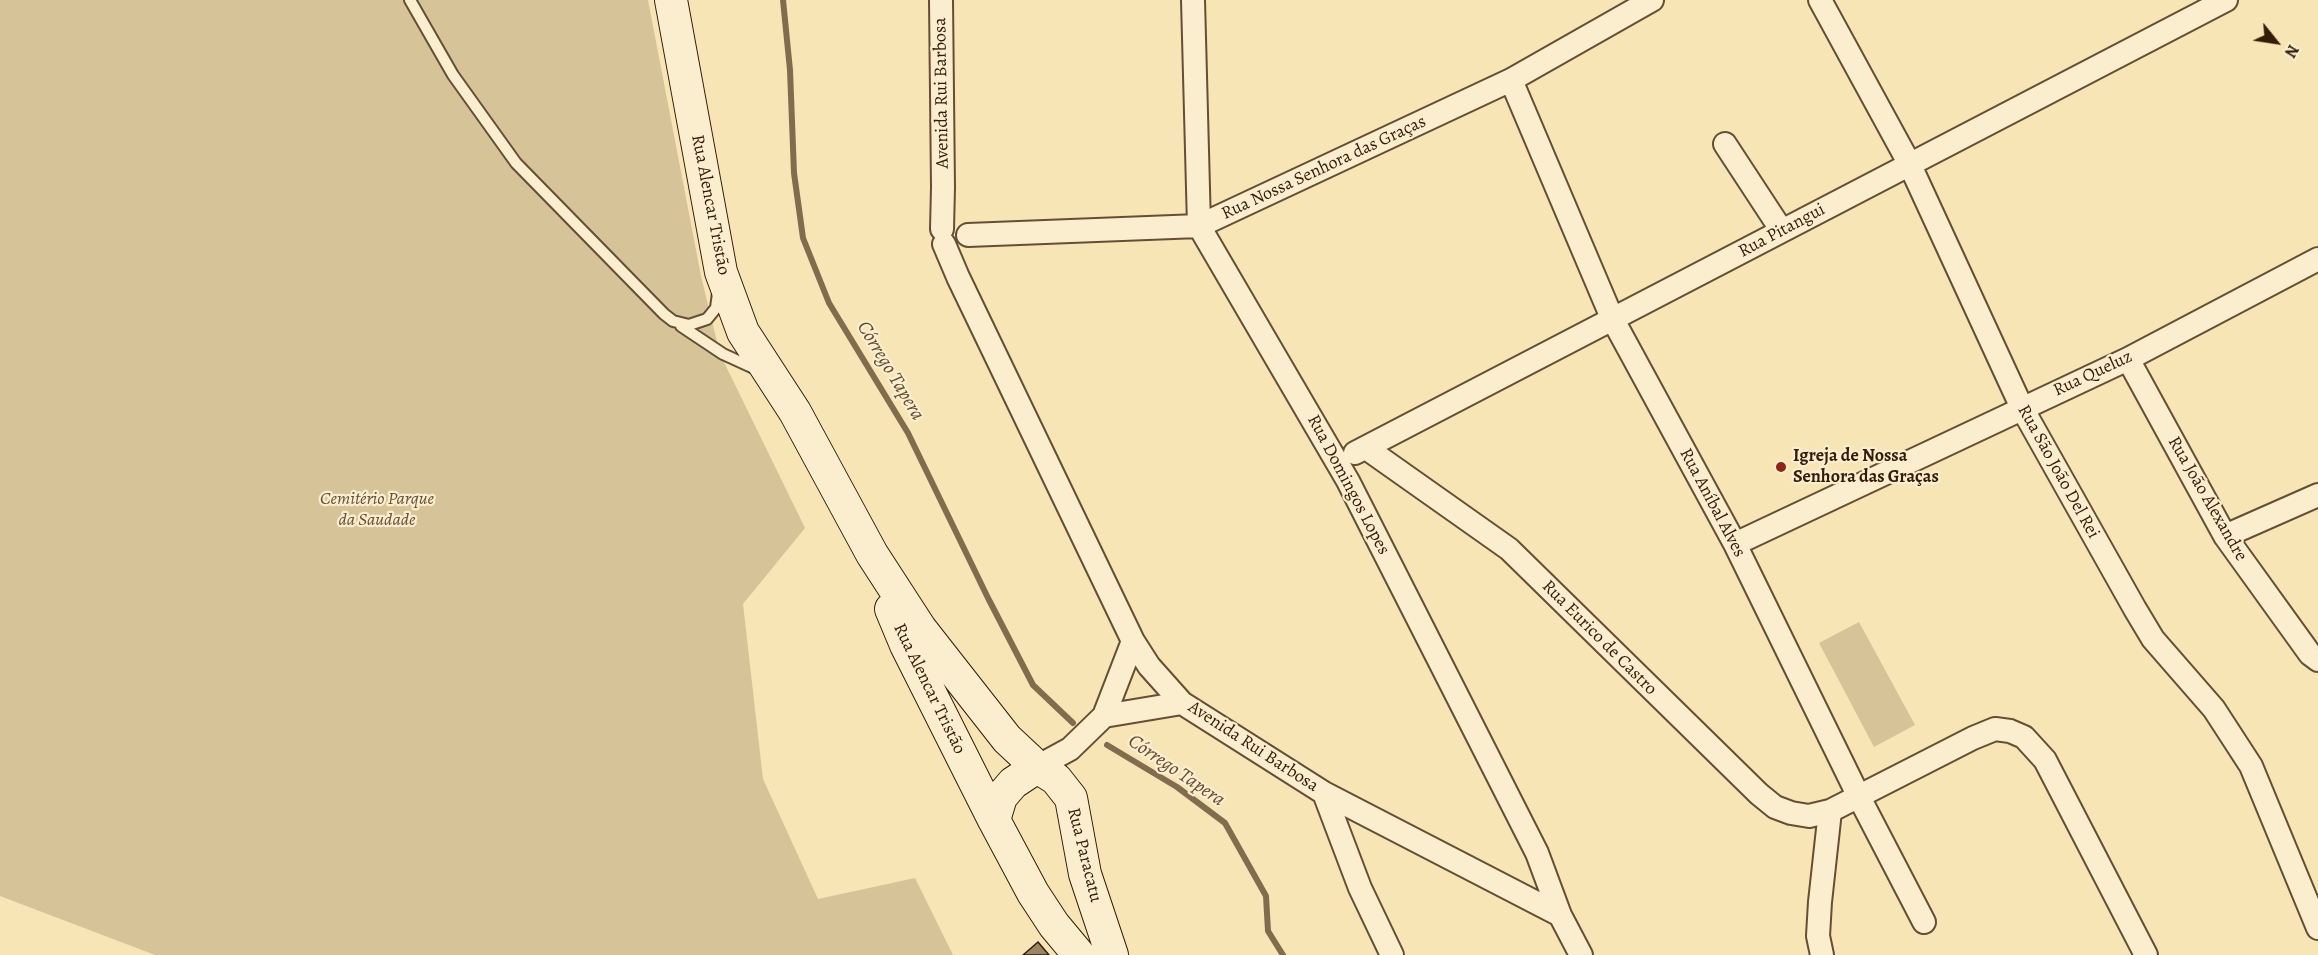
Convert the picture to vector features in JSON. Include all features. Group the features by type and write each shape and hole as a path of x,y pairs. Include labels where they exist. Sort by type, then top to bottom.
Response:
{"main road":[{"name":"Rua Alencar Tristão","path":"671,0 721,272 743,332 795,412 872,554 920,628 1008,739 1037,767"},
{"name":"Rua Alencar Tristão","path":"872,554 906,645 994,820"},
{"name":"Rua Paracatu","path":"1037,767 1056,779 1071,798 1085,874 1112,955"},
{"path":"1037,767 1013,783 1001,797 994,820 1033,893 1079,955"},
{"path":"1033,893 1061,894 1073,887 1085,874"}],"street":[{"name":"Avenida Rui Barbosa","path":"941,0 944,187 955,235 958,277 1134,640 1149,666 1182,703 1324,793 1560,915"},
{"name":"Rua Domingos Lopes","path":"1193,0 1199,226 1337,461 1537,853 1560,915 1581,955"},
{"name":"Rua Nossa Senhora das Graças","path":"955,235 1199,226 1511,80 1652,0"},
{"name":"Rua São João Del Rei","path":"1820,0 1909,163 2022,408 2153,639 2214,709 2251,766 2318,928"},
{"name":"Rua Pitangui","path":"1337,461 2226,0"},
{"name":"Rua Aníbal Alves","path":"1511,80 1612,318 1735,544 1859,797 1924,922"},
{"path":"1725,144 1782,231"},
{"name":"Rua Queluz","path":"1735,544 2128,359 2318,259"},
{"name":"Rua João Alexandre","path":"2128,359 2224,536 2310,654 2318,660"},
{"name":"Rua Eurico de Castro","path":"1365,447 1509,549 1759,794 1775,807 1809,816 1830,811"},
{"path":"2224,536 2318,495"},
{"path":"1037,767 1070,749 1104,716 1134,640"},
{"path":"1104,716 1182,703"},
{"path":"1822,955 1818,936 1830,811 1995,729 2010,731 2024,737 2045,760 2146,955"},
{"path":"1070,749 1071,798"},
{"path":"1324,793 1360,888 1392,955"},
{"path":"1510,889 1526,877 1535,864 1537,853"}],"lane":[{"path":"410,0 453,75 516,163 664,314 723,354 772,377"},
{"path":"673,321 689,325 707,319 716,308 721,272"}],"green space":[{"name":"Cemitério Parque da Saudade","path":"0,0 648,0 701,276 720,354 805,528 743,604 763,779 818,899 915,878 953,955 155,955 0,896"},
{"path":"1859,622 1915,725 1874,747 1819,643"}],"building":[{"path":"1038,942 1049,955 1023,955"}],"waterway":[{"name":"Córrego Tapera","path":"783,0 790,70 794,173 803,238 829,303 908,433 1033,685 1073,723"},
{"name":"Córrego Tapera","path":"1107,745 1177,787 1225,823 1266,896 1268,931 1283,955"}],"place":[{"name":"Igreja de Nossa Senhora das Graças","path":"1781,467"}]}
